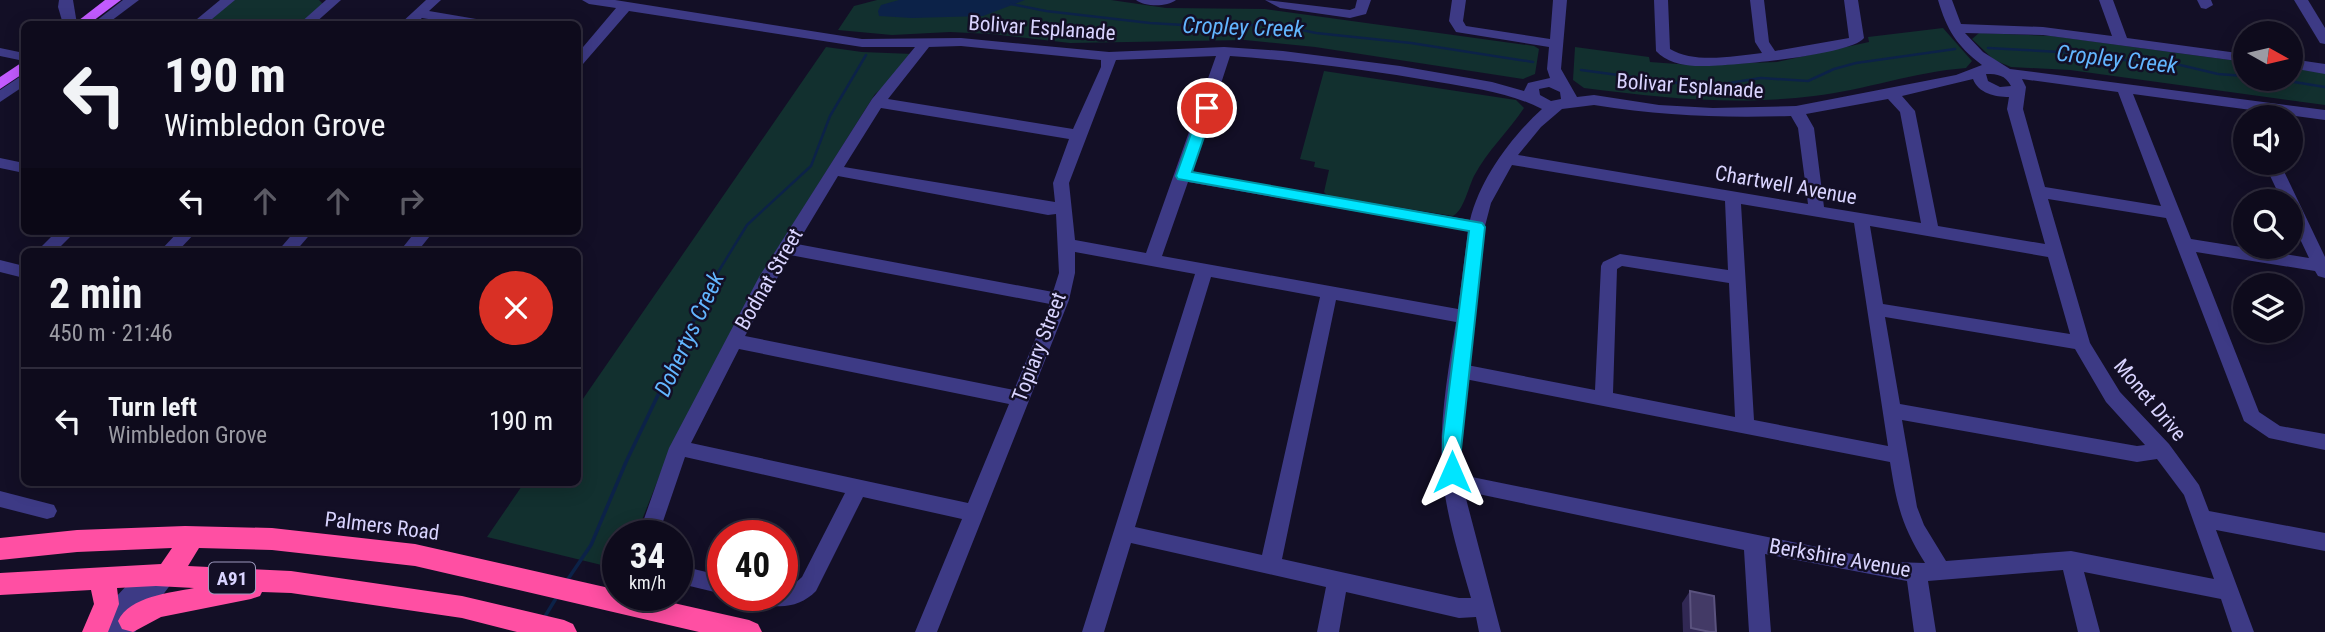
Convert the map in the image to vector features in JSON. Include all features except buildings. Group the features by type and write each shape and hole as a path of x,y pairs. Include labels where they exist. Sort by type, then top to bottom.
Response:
{"highway":[{"name":"Palmers Road","path":"0,549 77,541 182,537 272,539 415,555 749,632"},
{"path":"157,576 182,537"},
{"name":"A91","path":"0,584 157,576 291,583 462,607 564,632"},
{"path":"96,578 106,586 108,595 97,632"},
{"path":"127,626 156,607 210,594 291,583"}],"main road":[{"path":"74,21 104,0"},
{"path":"85,21 114,0"},
{"path":"0,76 21,60"},
{"path":"0,84 21,78"}],"street":[{"path":"66,0 69,21"},
{"path":"103,21 132,0"},
{"path":"202,21 228,0"},
{"path":"310,21 334,0"},
{"path":"412,21 434,0"},
{"name":"Bolivar Esplanade","path":"590,0 846,41 961,42 1109,56 1224,51 1343,62 1492,87 1536,101 1562,96 1659,110 1713,113 1796,111 1948,81 1978,66 2003,71"},
{"path":"1143,0 1168,0"},
{"path":"1272,0 1280,4 1350,14 1361,10 1364,0"},
{"path":"1459,0 1455,21 1461,30 1556,44"},
{"path":"1490,632 1452,481 1452,437 1459,371 1477,227 1484,201 1508,159 1538,120 1562,96 1554,69 1560,0"},
{"path":"1661,0 1663,51 1671,58 1738,60 1856,40 1851,0"},
{"path":"1757,0 1762,42 1771,56"},
{"path":"1945,0 1953,28 1978,66"},
{"path":"2106,0 2122,40"},
{"path":"2301,0 2325,40"},
{"path":"581,58 625,7"},
{"path":"420,14 463,21"},
{"path":"1953,28 2017,29 2122,40 2233,56"},
{"path":"581,43 593,45"},
{"name":"Bodnat Street","path":"654,520 679,448 786,248 877,102 914,62 924,43"},
{"path":"0,44 21,47"},
{"path":"1152,260 1222,64 1224,51"},
{"path":"0,52 21,57"},
{"name":"Topiary Street","path":"926,632 1060,300 1067,273 1061,183 1078,135 1108,67 1109,56"},
{"name":"Monet Drive","path":"1978,66 1979,81 2015,109"},
{"path":"2303,66 2325,69"},
{"path":"1538,120 1536,101 1531,92 1554,69"},
{"path":"2003,71 2325,115"},
{"path":"2003,71 2018,81 2017,89 2047,79"},
{"path":"0,97 21,80"},
{"name":"Bolivar Esplanade","path":"1948,81 2006,92 2017,89"},
{"name":"Bolivar Esplanade","path":"1492,87 1539,83 1562,96"},
{"path":"2123,87 2252,416 2261,427 2325,442"},
{"name":"Monet Drive","path":"2017,89 2015,109 2081,343 2113,397 2162,450 2192,491 2243,632"},
{"path":"1891,93 1907,111 1931,231"},
{"path":"2175,95 2233,107"},
{"path":"877,102 1078,135"},
{"path":"1796,111 1806,128 1817,212"},
{"path":"2303,120 2325,124"},
{"name":"Chartwell Avenue","path":"1508,159 2056,252"},
{"path":"0,163 21,167"},
{"path":"834,170 1048,209 1062,207"},
{"path":"1183,176 1477,227"},
{"path":"2040,192 2172,213"},
{"path":"1733,197 1745,425"},
{"path":"1861,219 1907,507 1915,529 1941,570"},
{"path":"2303,229 2323,270"},
{"path":"49,248 63,235"},
{"path":"171,248 185,235"},
{"path":"289,248 301,235"},
{"path":"411,248 422,235"},
{"path":"2306,235 2325,238"},
{"path":"2183,244 2323,270"},
{"path":"1067,245 1466,317"},
{"path":"786,248 1060,300"},
{"path":"1604,399 1609,266 1620,260 1737,278"},
{"path":"0,266 21,270"},
{"path":"1093,632 1205,270"},
{"path":"1270,567 1329,293"},
{"path":"1874,309 2081,343"},
{"path":"734,341 1020,398"},
{"path":"1459,371 1898,456"},
{"path":"1891,410 2137,454 2162,450"},
{"path":"679,448 974,513"},
{"name":"Berkshire Avenue","path":"1452,481 1891,571 1916,573 2071,560 2230,592"},
{"path":"798,595 809,584 858,487"},
{"path":"0,499 47,511"},
{"path":"2204,519 2325,542"},
{"path":"1123,533 1459,608 1483,607"},
{"path":"1754,542 1760,632"},
{"path":"2071,560 2089,632"},
{"path":"1916,573 1925,632"},
{"path":"127,626 157,576"},
{"path":"97,632 157,576"},
{"path":"1328,632 1337,582"}],"green space":[{"path":"232,0 319,0 323,4 306,21 206,21"},
{"path":"877,0 1111,0 1166,8 1265,9 1534,46 1539,49 1535,74 1523,79 1315,47 1245,40 1070,43 991,34 950,32 892,35 838,30 854,6"},
{"path":"1943,28 1972,61 1966,68 1927,73 1814,96 1699,100 1584,88 1573,80 1575,47 1649,57 1650,62 1691,65 1777,62 1869,42 1868,37"},
{"path":"1979,33 2052,36 2233,60 2233,91 2303,91 2303,70 2325,73 2325,105 2070,70 2011,67 1994,60 1972,39"},
{"path":"826,47 913,54 904,69 875,94 758,280 661,472 642,520 602,520 602,565 487,537 522,486 581,486 581,402"},
{"path":"1324,71 1516,100 1524,108 1479,167 1463,204 1453,216 1328,196 1324,192 1329,170 1314,167 1315,162 1300,159"}],"water":[{"path":"899,0 1025,0 983,16 879,16 881,5"}],"waterway":[{"name":"Cropley Creek","path":"1011,4 1046,11 1150,23 1217,27 1272,24 1316,33 1411,43 1533,62"},
{"name":"Cropley Creek","path":"1988,48 2097,54 2144,64 2176,64 2233,75"},
{"name":"Cropley Creek","path":"1581,70 1693,85 1716,85 1761,78 1808,81 1834,69 1856,63 1955,49"},
{"name":"Dohertys Creek","path":"712,282 747,225 811,166 830,116 866,55"},
{"name":"Cropley Creek","path":"2303,83 2325,87"},
{"name":"Dohertys Creek","path":"566,582 591,545 626,462 712,282"},
{"name":"Dohertys Creek","path":"544,618 558,595"}],"route":[{"path":"1207,108 1183,176 1477,227 1452,437 1452,472"}]}
